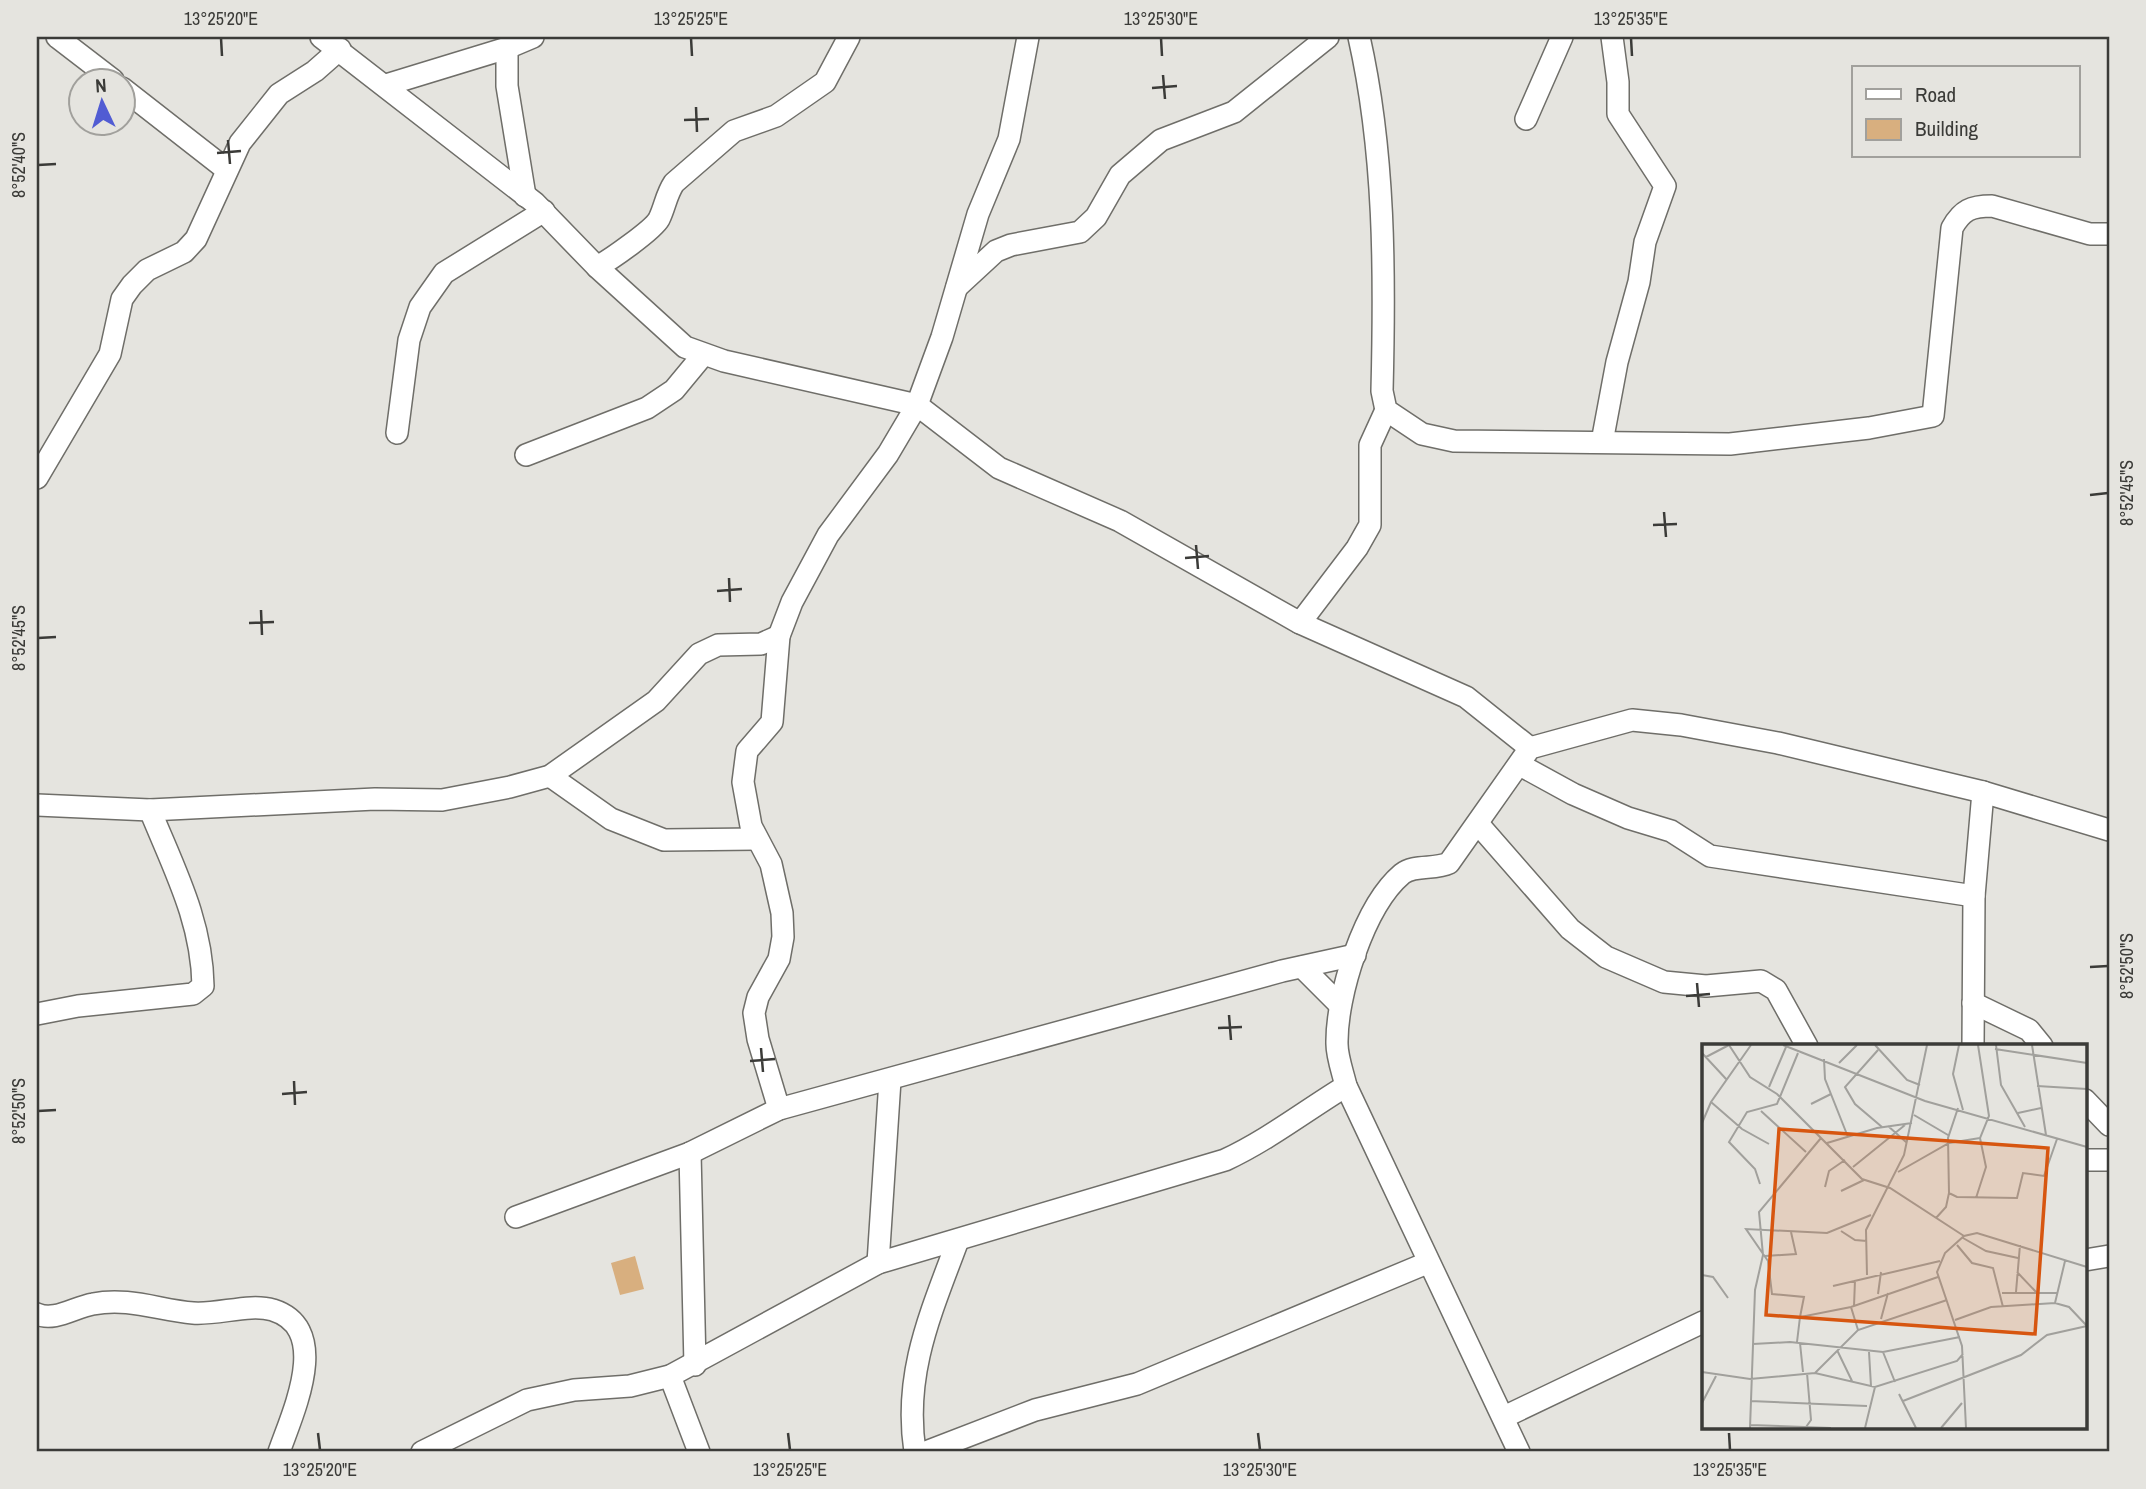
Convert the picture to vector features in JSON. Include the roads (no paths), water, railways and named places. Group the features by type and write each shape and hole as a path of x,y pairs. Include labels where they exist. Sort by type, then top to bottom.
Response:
{"street":[{"path":"57,37 95,66"},
{"path":"321,37 340,49 544,211 597,267 685,347 704,355 917,405 999,468 1119,521 1300,623 1466,697 1525,757 1584,799 1671,831 1710,856 1974,896"},
{"path":"386,85 507,48 533,37"},
{"path":"597,267 619,255 652,228 658,221 666,194 674,183 734,131 776,116 825,82 849,37"},
{"path":"954,291 996,251 1011,245 1080,232 1096,216 1120,175 1161,140 1234,111 1328,37"},
{"path":"1300,623 1357,548 1370,525 1370,445 1386,410 1382,391 1383,228 1368,75 1359,37"},
{"path":"1526,119 1562,37"},
{"path":"1602,442 1617,362 1639,282 1645,243 1665,186 1618,114 1618,82 1612,37"},
{"path":"779,1109 758,1039 754,1013 758,997 779,958 783,937 782,913 771,864 751,826 743,782 747,751 772,722 779,636 792,602 828,535 888,454 917,405 942,337 978,214 1009,139 1024,41"},
{"path":"507,48 507,86 525,196"},
{"path":"37,478 110,354 122,299 147,270 175,258 196,239 240,143 279,94 315,71 340,49"},
{"path":"136,99 227,170"},
{"path":"1386,410 1422,434 1454,441 1730,444 1869,428 1933,416 1952,229 1960,213 1975,206 1992,206 2090,234 2109,234"},
{"path":"397,433 409,341 420,307 444,273 544,211"},
{"path":"526,456 647,408 674,390 704,355"},
{"path":"37,804 150,810 375,799 442,800 551,776 656,701 699,654 718,645 761,644 779,636"},
{"path":"1519,1452 1427,1263 1346,1086 1337,1046 1340,1005 1355,955 1365,928 1399,877 1409,870 1449,863 1479,825 1525,757 1632,720 1681,724 1778,743 1983,792 2109,830"},
{"path":"551,776 611,820 664,840 757,839"},
{"path":"1973,1044 1974,896 1983,792"},
{"path":"37,1014 78,1006 193,994 203,986 203,951 197,924 150,810"},
{"path":"1479,825 1570,929 1606,957 1664,982 1706,985 1761,981 1776,990 1806,1044"},
{"path":"516,1217 690,1153 779,1109 1355,955"},
{"path":"1302,967 1340,1005"},
{"path":"1973,1003 2029,1030 2040,1044"},
{"path":"878,1263 890,1080"},
{"path":"422,1452 527,1400 574,1390 630,1386 670,1376 695,1365 878,1263 1225,1160 1259,1144 1346,1086"},
{"path":"2086,1101 2109,1125"},
{"path":"690,1153 695,1365"},
{"path":"2086,1160 2109,1160"},
{"path":"915,1452 911,1392 917,1353 958,1240"},
{"path":"2086,1259 2109,1256"},
{"path":"926,1452 1035,1410 1137,1384 1427,1263"},
{"path":"37,1314 57,1315 92,1304 117,1302 146,1303 193,1313 272,1309 292,1319 302,1338 306,1369 279,1452"},
{"path":"1504,1417 1702,1322"},
{"path":"670,1376 699,1452"}]}
